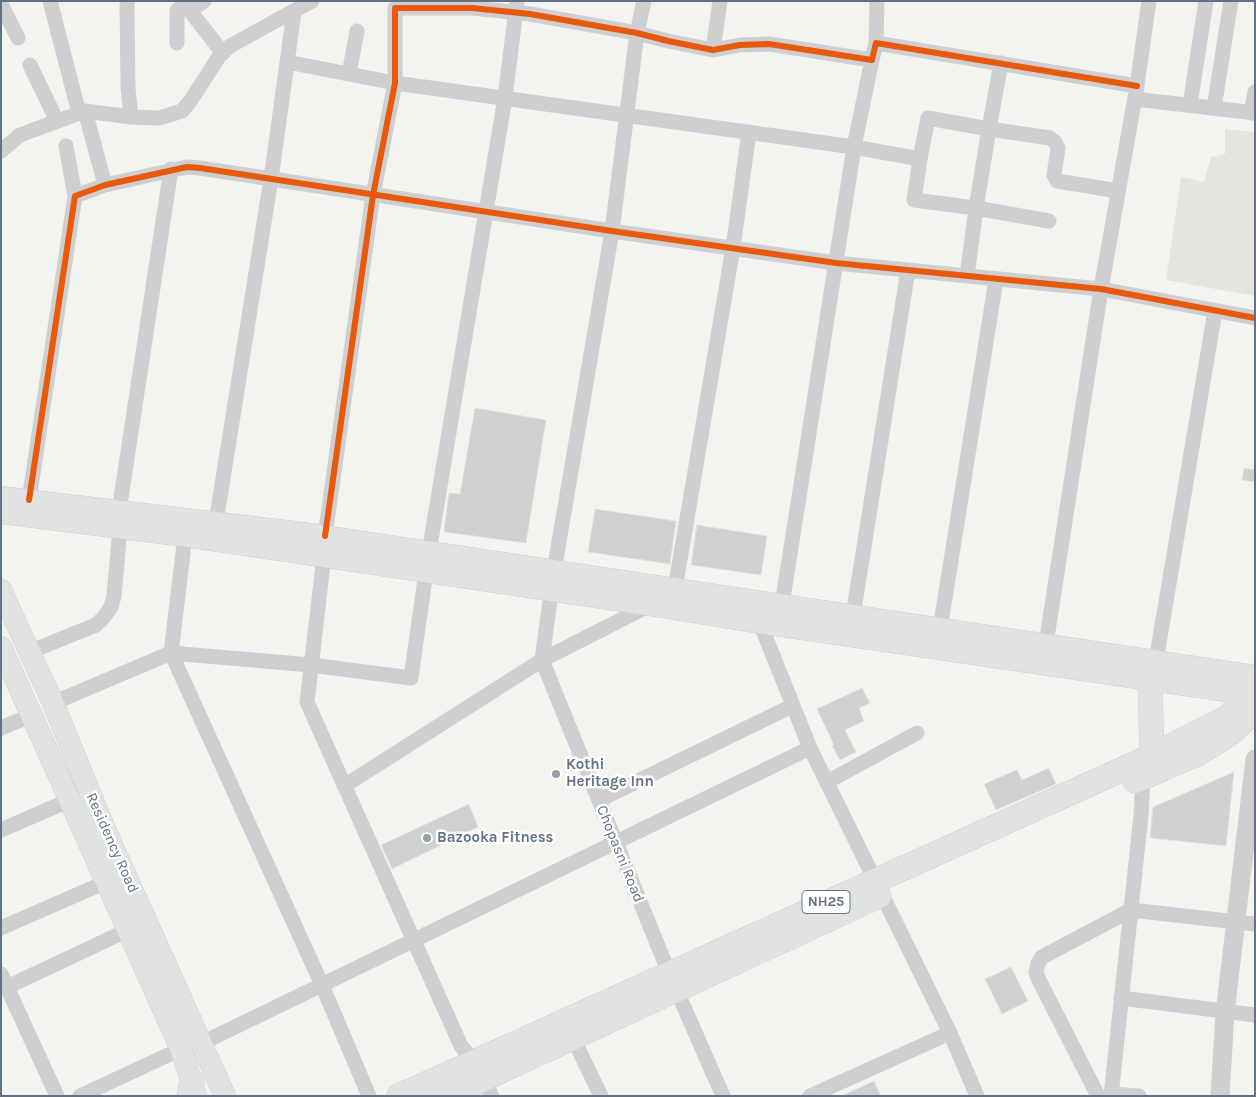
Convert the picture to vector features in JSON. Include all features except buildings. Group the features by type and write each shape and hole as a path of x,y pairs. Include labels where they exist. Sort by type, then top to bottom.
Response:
{"main road":[{"path":"1,497 29,500 120,519 185,536 324,546"},
{"path":"1,514 216,522 324,546 427,562 552,580 675,589 1046,644 1252,698"},
{"path":"552,580 650,605 760,623 1153,671"},
{"name":"Residency Road","path":"1,590 53,703 104,827 225,1096"},
{"name":"Residency Road","path":"1,647 181,1049 193,1091"},
{"path":"1152,756 1153,671"},
{"name":"NH25","path":"447,1096 474,1076 878,887 1152,756 1225,719 1252,698"},
{"name":"NH25","path":"878,887 1143,778 1218,742 1232,732 1252,698"},
{"name":"NH25","path":"399,1096 474,1076 573,1038 673,982"}],"street":[{"path":"50,1 105,185"},
{"path":"127,1 130,117"},
{"path":"190,10 204,1"},
{"path":"1,151 20,135 82,112 159,118 182,111 230,46 312,1"},
{"name":"Chopasni Road","path":"644,1 637,33 612,231 552,580 542,660 673,982 723,1096"},
{"path":"713,50 720,1"},
{"path":"877,1 876,43 854,146 836,263 772,604 760,623 810,748 950,1033 977,1096"},
{"path":"1046,644 1101,289 1136,93 1149,1"},
{"path":"1190,106 1206,1"},
{"path":"1214,108 1231,1"},
{"path":"1,4 18,38"},
{"path":"474,1076 307,702 324,546 373,195 395,83 394,4 472,8 517,7 713,50 740,45 769,44 872,60"},
{"path":"177,42 177,11 183,7 190,10 223,53"},
{"path":"53,703 171,653 311,665 411,678 427,562 506,98 517,7"},
{"path":"216,522 270,180 294,12"},
{"path":"348,74 357,31"},
{"path":"876,43 1001,63 1190,106 1253,113 1255,92"},
{"path":"287,62 395,83 854,146 920,158"},
{"path":"967,276 976,208 1001,63"},
{"path":"30,65 57,121"},
{"path":"1049,220 914,200 928,118 1050,138 1058,148 1054,175 1057,181 1118,191"},
{"path":"675,589 733,248 749,132"},
{"path":"29,500 75,196 66,146"},
{"path":"75,196 105,185 171,170 187,167 200,168 270,180 836,263 1101,289 1255,318"},
{"path":"29,652 96,625 104,618 111,607 114,596 120,519 171,170"},
{"path":"853,616 908,270"},
{"path":"940,629 996,280"},
{"path":"1153,671 1215,311"},
{"path":"185,536 171,653 322,985 369,1096"},
{"path":"344,786 542,660 650,605"},
{"path":"599,800 792,706"},
{"path":"1,728 32,715"},
{"path":"827,782 918,733"},
{"path":"202,1043 810,748"},
{"path":"1220,1096 1226,1013 1255,759"},
{"path":"1107,1095 1131,910 1143,778"},
{"path":"1,830 70,800"},
{"path":"1,928 106,882"},
{"path":"1107,1095 1038,978 1036,972 1042,957 1131,910 1255,924"},
{"path":"57,1096 4,981 128,930"},
{"path":"1121,998 1226,1013 1255,1015"},
{"path":"810,1096 836,1091 950,1033"},
{"path":"573,1038 601,1096"},
{"path":"80,1096 181,1049"},
{"path":"1107,1095 1139,1096"}],"shaded area":[{"path":"1225,129 1255,132 1255,296 1166,280 1181,177 1204,182 1211,157 1225,154"}],"cycle path":[{"path":"325,536 373,195 395,83 395,8 472,8 530,14 637,33 713,50 740,45 769,44 872,60 876,43 1137,86"},
{"path":"29,500 75,196 105,185 187,167 836,263 1101,289 1255,318"}],"place":[{"name":"Kothi Heritage Inn","path":"556,774"},
{"name":"Bazooka Fitness","path":"427,838"}]}
